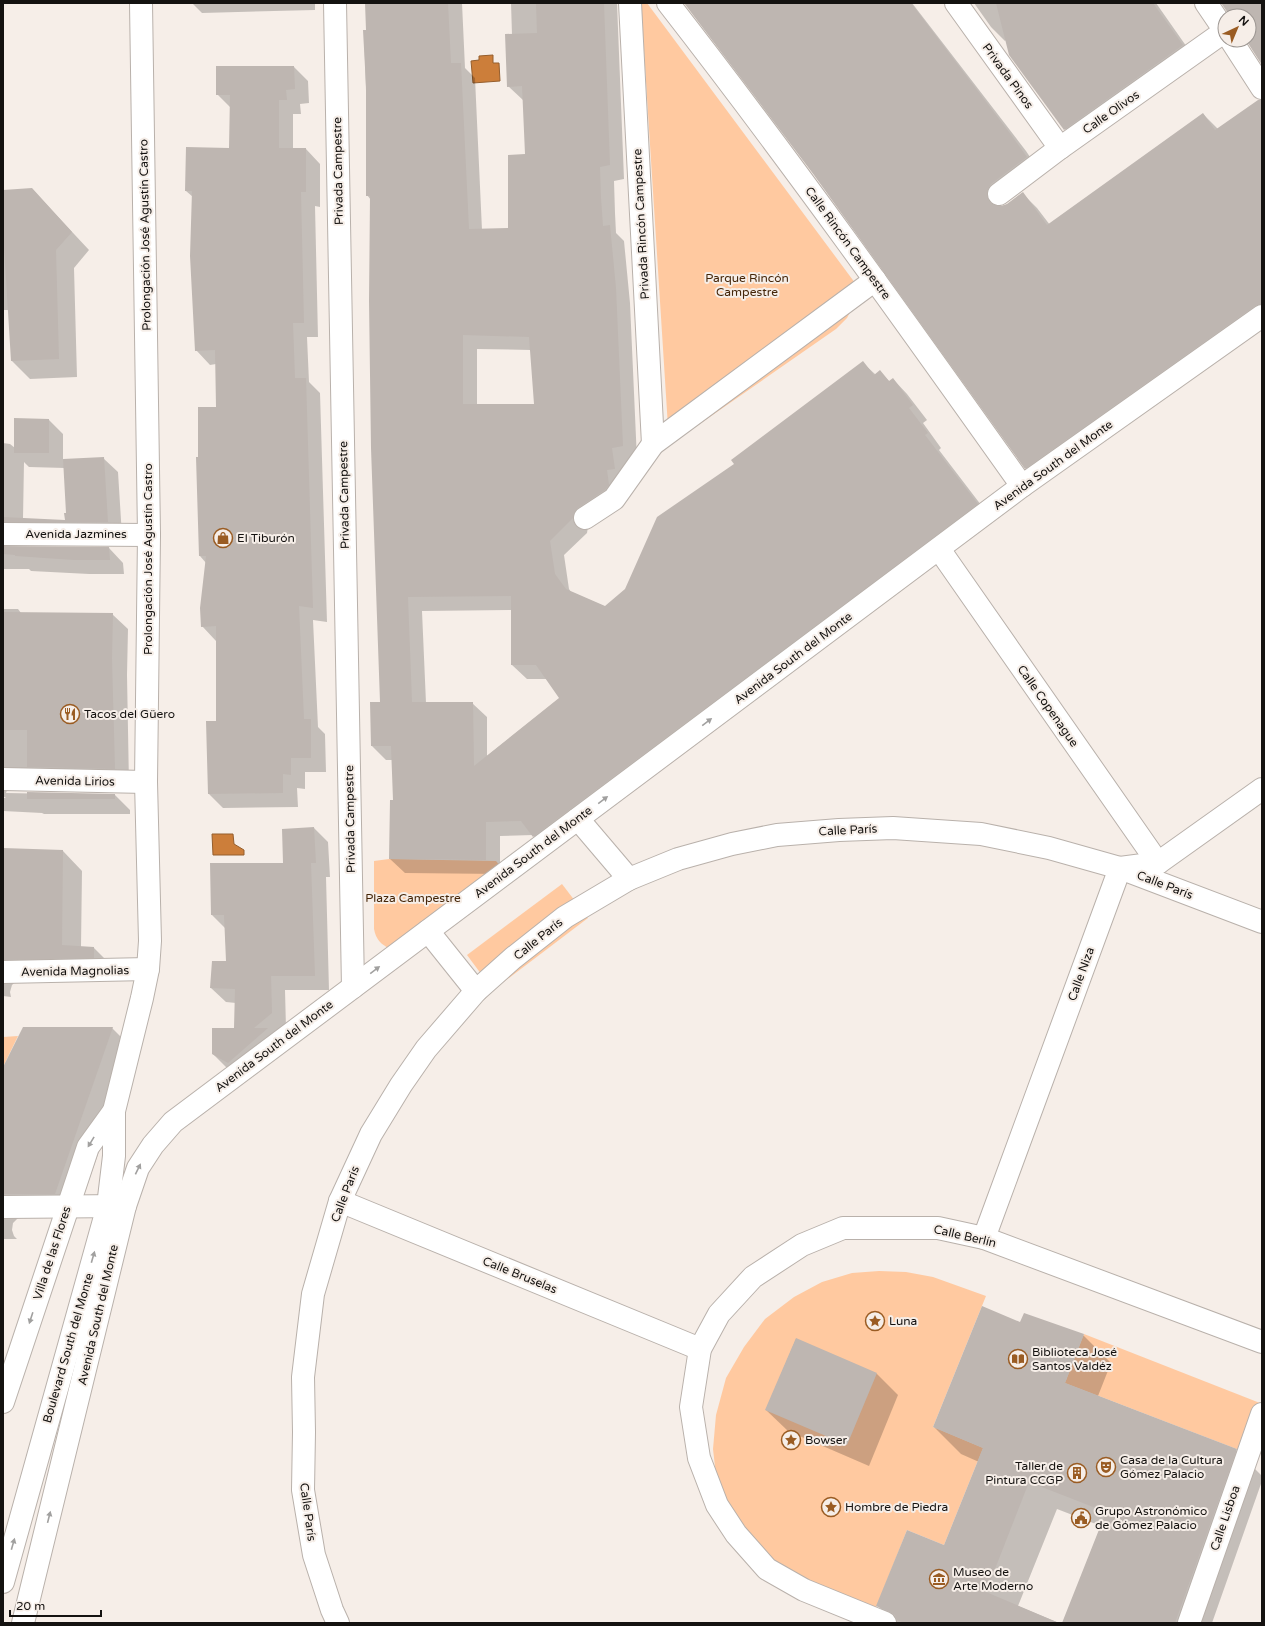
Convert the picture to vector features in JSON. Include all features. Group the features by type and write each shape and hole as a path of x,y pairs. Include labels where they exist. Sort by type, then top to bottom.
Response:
{"main road":[{"name":"Prolongación José Agustín Castro","path":"114,1111 142,998 148,969 150,941 146,782 149,535 141,3"},
{"name":"Privada Campestre","path":"335,3 353,987"},
{"name":"Privada Rincón Campestre","path":"630,3 653,444"},
{"name":"Calle Rincón Campestre","path":"668,3 722,72 876,280 1022,486"},
{"name":"Privada Pinos","path":"956,3 1060,148"},
{"path":"1206,3 1217,19"},
{"name":"Calle Olivos","path":"999,194 1060,148 1217,37"},
{"path":"1236,48 1262,88"},
{"path":"585,518 614,499 653,444 876,280"},
{"name":"Avenida South del Monte","path":"23,1623 116,1206 138,1168 153,1146 173,1122 1022,486 1262,316"},
{"name":"Avenida Jazmines","path":"3,534 149,535"},
{"name":"Calle Copenague","path":"938,549 1158,863"},
{"name":"Avenida Lirios","path":"3,779 146,782"},
{"path":"1120,868 1158,863 1262,788"},
{"path":"578,819 629,879"},
{"name":"Calle París","path":"338,1623 332,1610 314,1555 303,1490 303,1377 313,1294 340,1201 371,1134 401,1085 426,1049 476,991 513,958 565,917 629,879 678,859 732,844 770,836 838,830 893,828 981,834 1049,848 1120,868 1262,922"},
{"name":"Calle Niza","path":"984,1238 1120,868"},
{"path":"428,931 476,991"},
{"name":"Avenida Magnolias","path":"3,972 148,969"},
{"name":"Villa de las Flores","path":"3,1402 88,1147 114,1111"},
{"name":"Boulevard South del Monte","path":"3,1582 116,1206 114,1111"},
{"name":"Calle Bruselas","path":"340,1201 700,1349"},
{"path":"3,1206 116,1206"},
{"name":"Calle Berlín","path":"885,1623 844,1616 804,1590 767,1569 736,1534 717,1505 699,1458 691,1407 700,1349 719,1314 753,1277 802,1245 844,1228 938,1228 984,1238 1262,1342"},
{"name":"Calle Lisboa","path":"1188,1623 1262,1414"}],"green space":[{"name":"Parque Rincón Campestre","path":"641,3 647,3 861,291 847,318 836,329 667,446 668,427"},
{"name":"Plaza Campestre","path":"389,859 496,861 508,875 390,949 379,941 374,929 374,861"},
{"path":"562,884 588,918 493,990 467,955"},
{"path":"18,1036 3,1067 3,1037"},
{"path":"879,1271 906,1272 933,1277 986,1296 933,1427 983,1448 944,1545 907,1530 870,1623 747,1547 717,1484 713,1449 716,1415 726,1378 744,1347 765,1319 794,1297 822,1282 852,1273"},
{"path":"1084,1334 1260,1403 1242,1451 1065,1383"}],"shaded area":[{"path":"493,55 493,63 499,63 500,81 473,83 471,61 479,60 479,56"},
{"path":"212,834 233,834 234,844 244,850 244,855 213,855"}],"building":[{"path":"365,3 448,3 451,63 461,63 469,229 508,228 508,155 525,154 522,86 507,87 505,34 537,33 536,3 604,3 610,165 600,167 601,198 603,226 610,225 616,288 623,446 612,448 615,469 607,470 609,485 605,490 578,508 574,513 573,518 550,541 555,574 566,589 605,606 625,589 657,517 734,464 731,460 863,361 874,375 880,370 889,381 893,378 913,405 909,408 928,433 925,435 978,504 533,837 521,821 486,822 486,860 389,859 390,800 393,800 391,746 371,746 370,702 380,702 371,448 369,301 370,196 366,196 366,86 363,30 366,30","holes":["463,335 529,337 534,404 463,404","511,596 511,665 536,665 559,698 474,766 473,702 412,702 408,597"]},
{"path":"684,3 911,3 1027,157 991,184 987,195 989,201 994,205 1001,206 1007,204 1023,192 1047,225 1203,113 1215,130 1258,100 1262,100 1262,304 1255,306 1025,469 814,175"},
{"path":"996,3 1153,3 1183,45 1064,130 1009,55"},
{"path":"1221,3 1262,3 1262,65 1251,48 1257,48 1257,8 1224,8"},
{"path":"216,66 294,66 295,89 286,90 287,100 279,100 279,148 306,148 306,192 301,192 304,323 293,323 295,378 306,378 313,608 299,606 304,719 311,719 311,758 291,758 291,775 283,774 283,793 208,794 206,721 216,721 216,626 201,627 200,608 206,556 199,556 196,457 198,457 198,407 216,407 215,350 195,351 190,256 192,191 185,191 186,147 229,148 230,95 216,95"},
{"path":"32,188 72,232 56,250 59,359 11,361 3,230 3,190"},
{"path":"14,418 49,419 49,453 14,453"},
{"path":"104,457 108,522 3,522 3,517 65,520 64,513 66,513 63,459"},
{"path":"3,546 109,547 110,560 74,560 15,556 3,554"},
{"path":"3,612 113,613 112,659 115,769 27,767 27,730 3,730"},
{"path":"27,792 115,794 115,799 27,799"},
{"path":"314,827 316,863 311,863 315,976 271,976 272,1013 254,1028 268,1028 228,1063 212,1054 212,1028 234,1028 235,989 210,988 212,961 226,961 224,915 211,915 210,863 283,863 282,829"},
{"path":"3,848 63,850 62,945 94,947 94,958 3,960"},
{"path":"23,1027 113,1027 55,1194 3,1194 3,1067"},
{"name":"Casa de la Cultura Gómez Palacio","path":"982,1306 1020,1322 1024,1313 1084,1334 1065,1383 1237,1449 1175,1623 1062,1623 1106,1512 1029,1482 986,1592 1059,1623 904,1623 897,1620 895,1615 876,1606 907,1530 944,1545 983,1448 933,1427"},
{"path":"796,1338 877,1373 847,1445 765,1410"}],"place":[{"name":"El Tiburón","path":"223,538"},
{"name":"Tacos del Güero","path":"70,714"},
{"name":"Luna","path":"875,1321"},
{"name":"Biblioteca José Santos Valdéz","path":"1018,1359"},
{"name":"Bowser","path":"791,1440"},
{"name":"Casa de la Cultura Gómez Palacio","path":"1106,1467"},
{"name":"Taller de Pintura CCGP","path":"1077,1473"},
{"name":"Hombre de Piedra","path":"831,1507"},
{"name":"Grupo Astronómico de Gómez Palacio","path":"1081,1518"},
{"name":"Museo de Arte Moderno","path":"939,1579"}]}
